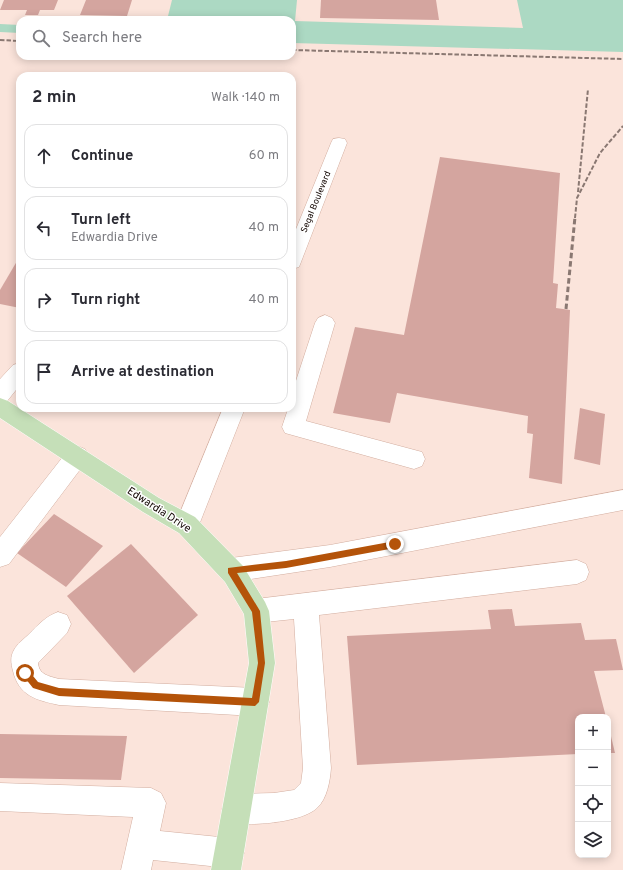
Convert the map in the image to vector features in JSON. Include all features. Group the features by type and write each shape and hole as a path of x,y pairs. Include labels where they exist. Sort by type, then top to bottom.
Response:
{"main road":[{"name":"Edwardia Drive","path":"0,407 151,505 187,525 231,570 256,611 262,663 228,862"}],"street":[{"name":"Segal Boulevard","path":"296,252 339,143"},
{"path":"296,403 324,323"},
{"path":"0,394 16,376"},
{"path":"187,525 232,412"},
{"path":"295,412 293,427 414,459"},
{"path":"0,556 77,456"},
{"path":"231,570 286,564 395,544 516,519 623,500"},
{"path":"256,611 577,572"},
{"path":"237,808 287,806 307,799 315,785 317,768 306,605"},
{"path":"58,624 24,658 25,673 36,686 59,692 255,702"},
{"path":"0,797 151,803 139,857 228,862"}],"green space":[{"path":"172,0 297,0 295,16 168,16"},
{"path":"517,0 623,0 623,52 296,43 296,21 523,28"},
{"path":"0,24 16,25 16,33 0,32"}],"building":[{"path":"4,0 58,0 54,10 40,10 38,15 25,15 27,10 0,10"},
{"path":"86,0 132,0 127,16 80,15"},
{"path":"321,0 436,0 439,20 320,18"},
{"path":"440,157 560,173 553,283 558,284 556,308 570,310 562,484 529,478 533,434 527,433 528,416 397,393 390,423 333,413 355,327 404,335"},
{"path":"16,263 16,307 0,304 0,290"},
{"path":"580,408 605,414 600,465 574,459"},
{"path":"54,514 103,546 66,587 17,553"},
{"path":"131,544 198,615 134,673 67,596"},
{"path":"512,609 515,626 581,623 585,640 616,639 623,670 594,671 605,714 575,714 575,754 357,765 347,636 491,629 488,610"},
{"path":"0,734 127,736 121,780 0,778"},
{"path":"611,736 615,753 611,753"}],"railway":[{"path":"0,40 16,41"},
{"path":"296,50 623,59"},
{"path":"578,192 588,89"},
{"path":"575,218 577,198 600,153 623,126"},
{"path":"566,309 575,217"}],"route":[{"path":"25,673 36,686 59,692 255,702 262,663 256,611 231,570 286,564 395,544"}]}
